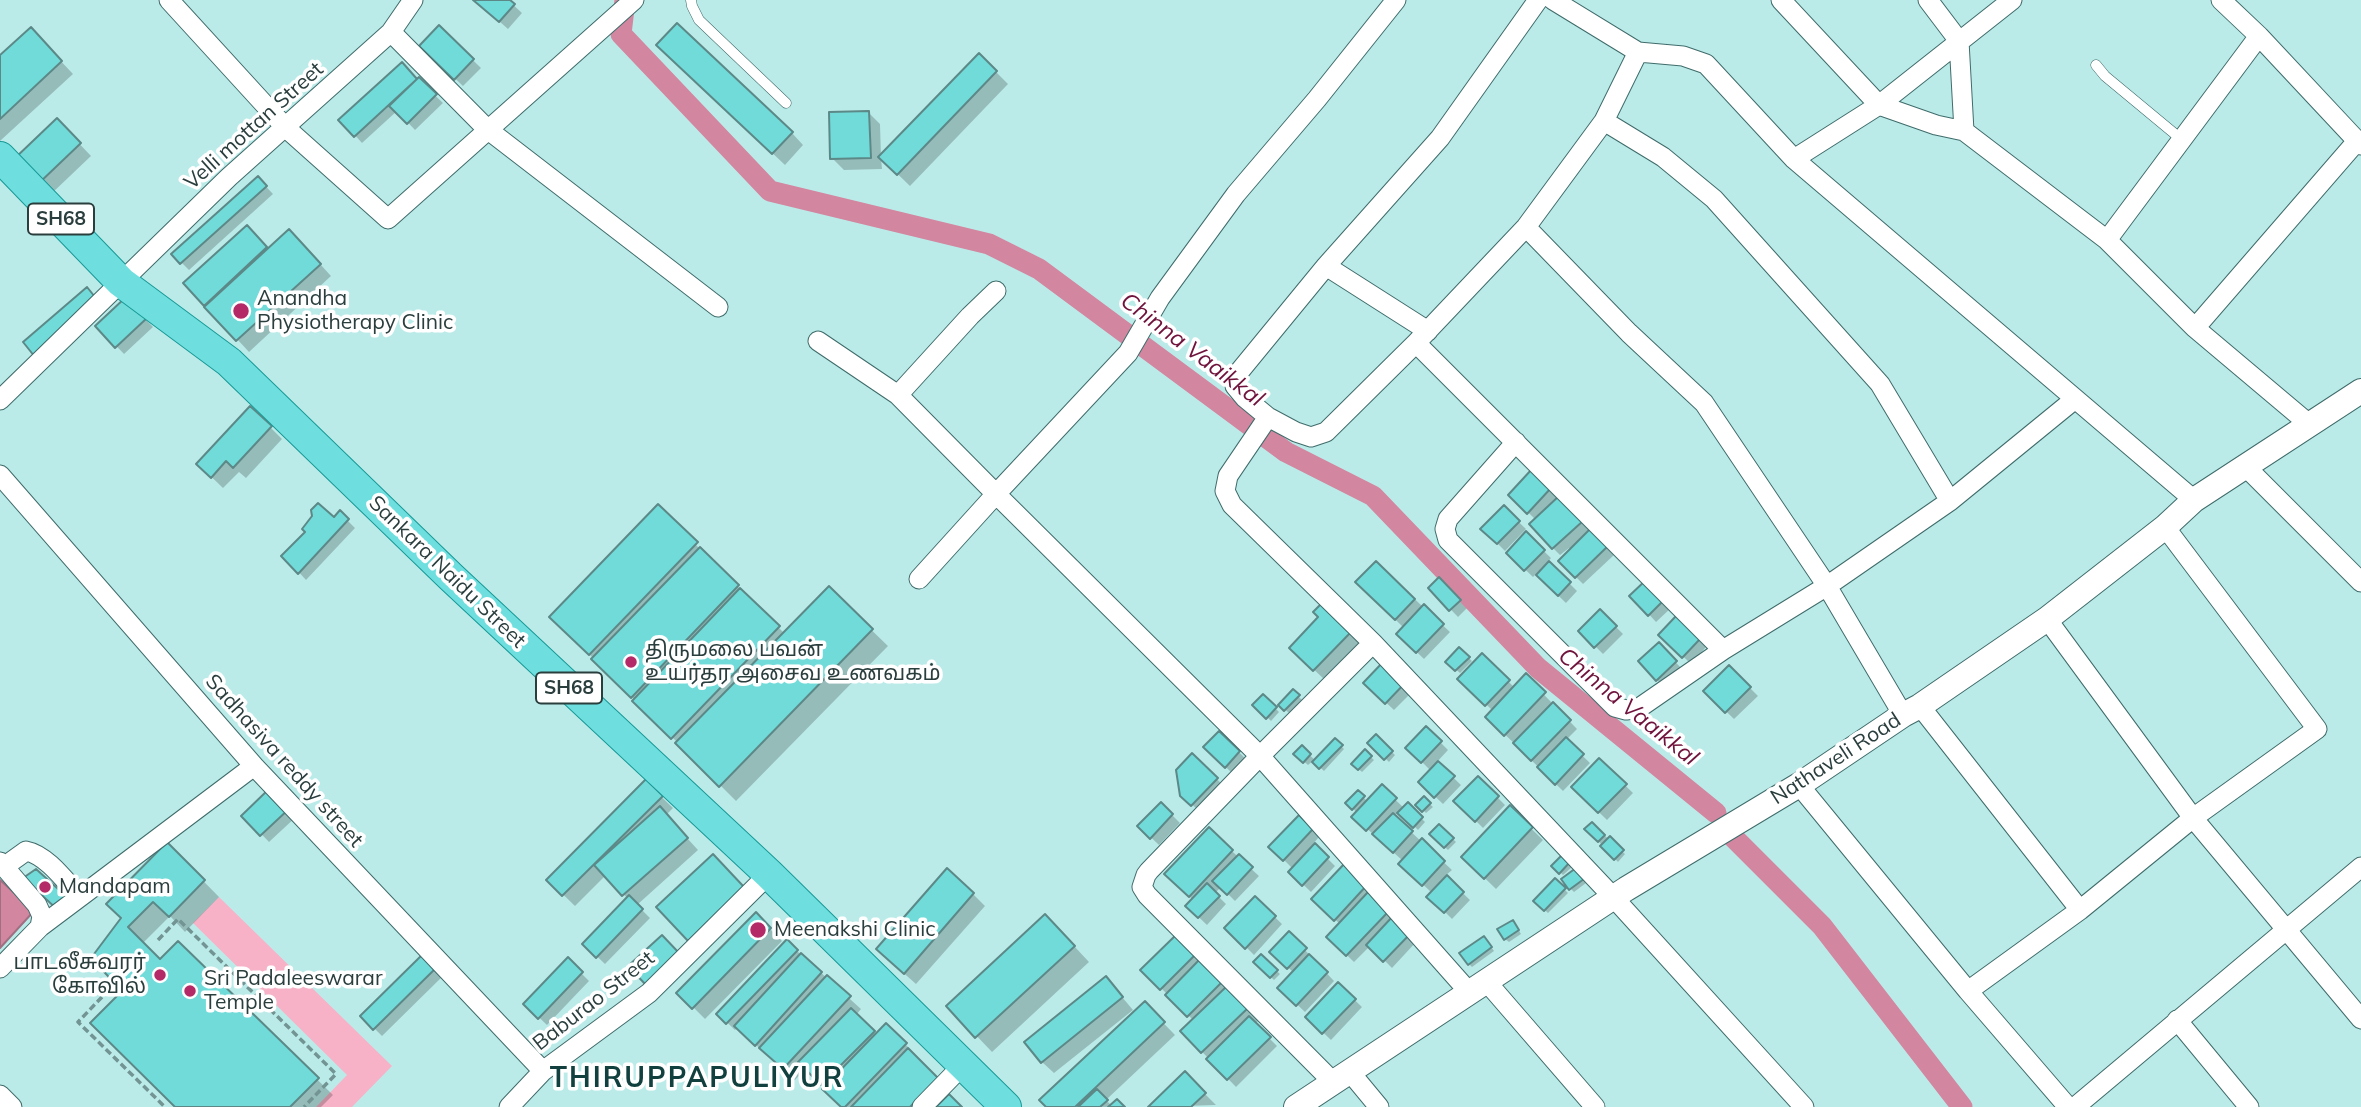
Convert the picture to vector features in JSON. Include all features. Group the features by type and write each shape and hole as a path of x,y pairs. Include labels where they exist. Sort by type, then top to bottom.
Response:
{"main road":[{"name":"SH68","path":"0,157 121,282"},
{"name":"Sankara Naidu Street","path":"121,282 229,362 451,577 769,874 1006,1107"}],"street":[{"path":"169,0 286,128 388,219 634,0"},
{"name":"Velli mottan Street","path":"0,400 229,177 391,32 413,0"},
{"path":"919,579 1128,353 1160,299 1236,194 1396,0"},
{"path":"1538,0 1440,138 1326,266 1235,379 1235,387 1239,393 1265,421 1311,437 1319,436 1422,337 1527,227 1604,121 1638,52"},
{"path":"1553,0 1638,52 1683,56 1706,64 1794,159 2193,500"},
{"path":"1781,0 1879,104 1936,125 1964,131 2107,240 2195,328 2308,424"},
{"path":"1928,0 1959,41 1964,131"},
{"path":"1794,159 1879,104 2012,0"},
{"path":"2195,328 2359,142 2259,36 2221,0"},
{"path":"391,32 487,129 718,307"},
{"path":"2107,240 2259,36"},
{"path":"1604,121 1662,157 1714,199 1880,384 1950,501"},
{"path":"1527,227 1629,333 1704,403 1912,711 2080,910"},
{"path":"1326,266 1422,337 1516,442 1723,650"},
{"path":"898,395 996,291"},
{"path":"818,341 898,395 1260,756 1595,1107"},
{"name":"Nathaveli Road","path":"1296,1107 1614,898 1799,785 1912,711 2047,619 2165,527 2193,500 2361,391"},
{"path":"1516,442 1448,519 1448,540 1615,707 1626,710 1639,708 1723,650 1828,586 1950,501 2075,399"},
{"path":"1265,421 1228,475 1225,491 1232,505 1373,643 1614,898 1804,1107"},
{"path":"2245,466 2361,582"},
{"name":"Sadhasiva reddy street","path":"0,475 254,766 543,1071"},
{"path":"1968,991 2080,910 2193,818 2317,729 2165,527"},
{"path":"2047,619 2193,818 2361,1019"},
{"path":"1373,643 1149,871 1143,887 1147,895 1342,1078 1379,1107"},
{"path":"0,968 40,926 254,766"},
{"path":"1799,785 1968,991 2068,1107"},
{"path":"40,926 42,916 37,905 2,864 26,851 33,852 80,897"},
{"path":"2075,1107 2361,867"},
{"name":"Baburao Street","path":"509,1107 543,1071 649,993 769,874"},
{"path":"2178,1020 2249,1107"},
{"path":"922,1107 963,1065"},
{"path":"0,1096 12,1107"}],"lane":[{"path":"691,0 699,20 786,103"},
{"path":"2096,65 2105,76 2181,139"}],"path":[{"path":"158,940 178,919 336,1074 304,1107"},
{"path":"102,997 78,1022 165,1107"}],"shaded area":[{"path":"0,880 34,911 0,948"},
{"path":"219,897 392,1066 352,1107 316,1107 347,1075 193,923"}],"building":[{"path":"473,0 510,0 515,4 499,22"},
{"path":"677,23 793,132 772,154 656,45"},
{"path":"439,25 474,59 454,80 419,46"},
{"path":"31,27 62,61 0,119 0,55"},
{"path":"979,53 997,71 897,175 878,157"},
{"path":"402,62 417,79 354,137 338,120"},
{"path":"419,77 437,94 407,124 389,106"},
{"path":"869,111 871,158 830,159 829,112"},
{"path":"57,118 81,143 37,185 13,160"},
{"path":"258,176 267,186 180,264 171,254"},
{"path":"247,225 267,247 204,306 183,283"},
{"path":"289,229 321,264 236,341 204,307"},
{"path":"87,287 99,302 35,357 23,342"},
{"path":"126,297 147,318 115,348 95,326"},
{"path":"250,406 272,426 233,468 226,461 211,478 196,464"},
{"path":"1532,469 1551,488 1527,514 1508,495"},
{"path":"1560,495 1583,521 1552,549 1529,524"},
{"path":"318,503 334,517 340,510 349,519 298,574 281,556 305,532 302,529 312,516 311,510"},
{"path":"658,504 698,542 589,655 549,617"},
{"path":"1504,505 1520,521 1497,544 1480,529"},
{"path":"1591,528 1608,546 1575,578 1558,561"},
{"path":"1526,531 1545,550 1524,571 1506,553"},
{"path":"700,547 739,585 631,698 591,659"},
{"path":"1376,561 1415,599 1395,620 1355,582"},
{"path":"1549,561 1571,582 1558,596 1536,575"},
{"path":"1439,577 1461,600 1449,611 1428,588"},
{"path":"1646,580 1664,600 1648,616 1629,596"},
{"path":"829,586 873,629 719,787 675,743"},
{"path":"740,588 780,626 671,739 632,701"},
{"path":"1322,603 1352,631 1313,671 1289,648 1318,617 1313,612"},
{"path":"1424,604 1444,624 1416,653 1396,634"},
{"path":"1600,609 1617,626 1594,648 1578,631"},
{"path":"1676,616 1700,639 1682,658 1658,635"},
{"path":"1659,642 1677,661 1656,681 1638,661"},
{"path":"1459,647 1470,657 1455,671 1445,662"},
{"path":"1482,653 1510,680 1485,706 1457,679"},
{"path":"1384,661 1406,682 1385,704 1363,683"},
{"path":"1729,665 1751,687 1725,713 1703,691"},
{"path":"1526,673 1546,692 1504,736 1485,717"},
{"path":"1293,689 1300,695 1284,711 1278,705"},
{"path":"1263,694 1277,707 1266,719 1252,705"},
{"path":"1553,702 1571,720 1531,761 1513,743"},
{"path":"1426,726 1442,741 1421,763 1405,748"},
{"path":"1219,731 1240,751 1225,768 1203,747"},
{"path":"1376,734 1393,751 1384,760 1367,743"},
{"path":"1566,737 1584,754 1555,785 1537,767"},
{"path":"1335,738 1343,745 1319,769 1312,762"},
{"path":"1302,745 1311,754 1303,763 1293,754"},
{"path":"1365,749 1372,756 1358,770 1351,764"},
{"path":"1192,753 1218,778 1191,806 1180,796 1176,770"},
{"path":"1599,758 1627,784 1598,813 1571,787"},
{"path":"1438,761 1455,776 1434,798 1418,782"},
{"path":"1478,776 1499,796 1475,822 1453,801"},
{"path":"646,779 663,796 562,896 546,880"},
{"path":"1382,784 1397,798 1366,831 1351,817"},
{"path":"271,787 291,807 260,836 241,816"},
{"path":"1358,790 1365,796 1352,810 1345,803"},
{"path":"1424,796 1431,803 1422,812 1415,805"},
{"path":"1161,802 1173,814 1150,839 1137,826"},
{"path":"1408,802 1423,817 1413,828 1397,813"},
{"path":"1510,805 1533,827 1484,879 1461,857"},
{"path":"660,806 688,838 622,896 594,865"},
{"path":"1393,813 1413,831 1393,853 1372,834"},
{"path":"1299,815 1313,829 1283,861 1268,847"},
{"path":"1592,822 1605,835 1598,842 1584,829"},
{"path":"1439,824 1454,838 1444,848 1429,834"},
{"path":"1209,827 1233,850 1189,897 1164,874"},
{"path":"1610,836 1624,850 1614,860 1600,846"},
{"path":"1422,838 1445,861 1422,886 1398,864"},
{"name":"பாடலீசுவரர் கோவில்","path":"167,842 205,880 169,917 153,902 128,927 160,959 178,941 319,1078 290,1107 175,1107 90,1023 122,991 91,958 121,918 106,904"},
{"path":"1315,843 1329,857 1302,886 1288,872"},
{"path":"713,854 744,887 688,941 656,907"},
{"path":"1239,854 1253,867 1227,895 1212,881"},
{"path":"1562,855 1570,862 1559,874 1551,866"},
{"path":"1345,863 1368,884 1334,921 1311,899"},
{"path":"1580,865 1588,876 1569,890 1561,879"},
{"path":"947,868 974,893 904,974 876,949"},
{"name":"Mandapam","path":"36,869 67,897 59,911 23,878"},
{"path":"1447,875 1464,892 1444,913 1426,897"},
{"path":"1555,878 1566,888 1544,911 1533,901"},
{"path":"1207,883 1220,896 1198,918 1185,906"},
{"path":"1368,892 1389,911 1346,956 1326,937"},
{"path":"629,895 643,909 596,958 582,944"},
{"path":"1255,896 1276,916 1245,949 1224,928"},
{"path":"756,912 771,928 692,1009 676,993"},
{"path":"1045,914 1075,946 975,1038 946,1006"},
{"path":"1393,916 1411,933 1383,962 1366,945"},
{"path":"1513,920 1519,930 1504,940 1497,929"},
{"path":"1289,931 1307,948 1287,969 1269,952"},
{"path":"1178,933 1198,952 1160,990 1140,970"},
{"path":"662,935 680,954 646,985 628,966"},
{"path":"1484,936 1492,947 1468,965 1459,953"},
{"path":"787,939 798,950 726,1024 716,1014"},
{"path":"425,952 438,966 373,1030 360,1016"},
{"path":"801,953 822,972 755,1046 734,1026"},
{"path":"1261,954 1278,970 1270,978 1253,962"},
{"path":"1309,954 1328,972 1296,1006 1277,988"},
{"path":"568,957 583,972 538,1019 523,1004"},
{"path":"1200,959 1222,982 1187,1017 1165,995"},
{"path":"827,975 851,996 783,1069 759,1048"},
{"path":"1106,976 1123,997 1041,1063 1024,1042"},
{"path":"1338,982 1356,999 1322,1034 1305,1017"},
{"path":"1227,986 1248,1008 1201,1053 1180,1031"},
{"path":"1145,1001 1165,1022 1075,1107 1046,1107 1039,1100"},
{"path":"851,1008 875,1031 821,1085 798,1062"},
{"path":"1249,1016 1271,1037 1227,1080 1206,1059"},
{"path":"886,1023 907,1043 845,1107 841,1107 822,1089"},
{"path":"908,1048 938,1078 910,1107 851,1107"},
{"path":"1185,1071 1206,1093 1191,1107 1148,1107"},
{"path":"1097,1089 1108,1100 1100,1107 1078,1107"},
{"path":"949,1094 962,1107 936,1107"},
{"path":"1117,1099 1125,1107 1108,1107"}],"waterway":[{"name":"Chinna Vaaikkal","path":"625,0 621,34 770,191 989,244 1039,269 1286,452 1373,496 1538,668 1716,813"},
{"name":"Chinna Vaaikkal","path":"1732,836 1822,926 1962,1107"}],"place":[{"name":"Anandha Physiotherapy Clinic","path":"241,311"},
{"name":"திருமலை பவன் உயர்தர அசைவ உணவகம்","path":"631,662"},
{"name":"Mandapam","path":"45,887"},
{"name":"Meenakshi Clinic","path":"758,930"},
{"name":"பாடலீசுவரர் கோவில்","path":"160,975"},
{"name":"Sri Padaleeswarar Temple","path":"190,991"}],"district":[{"name":"THIRUPPAPULIYUR","path":"697,1079"}]}
